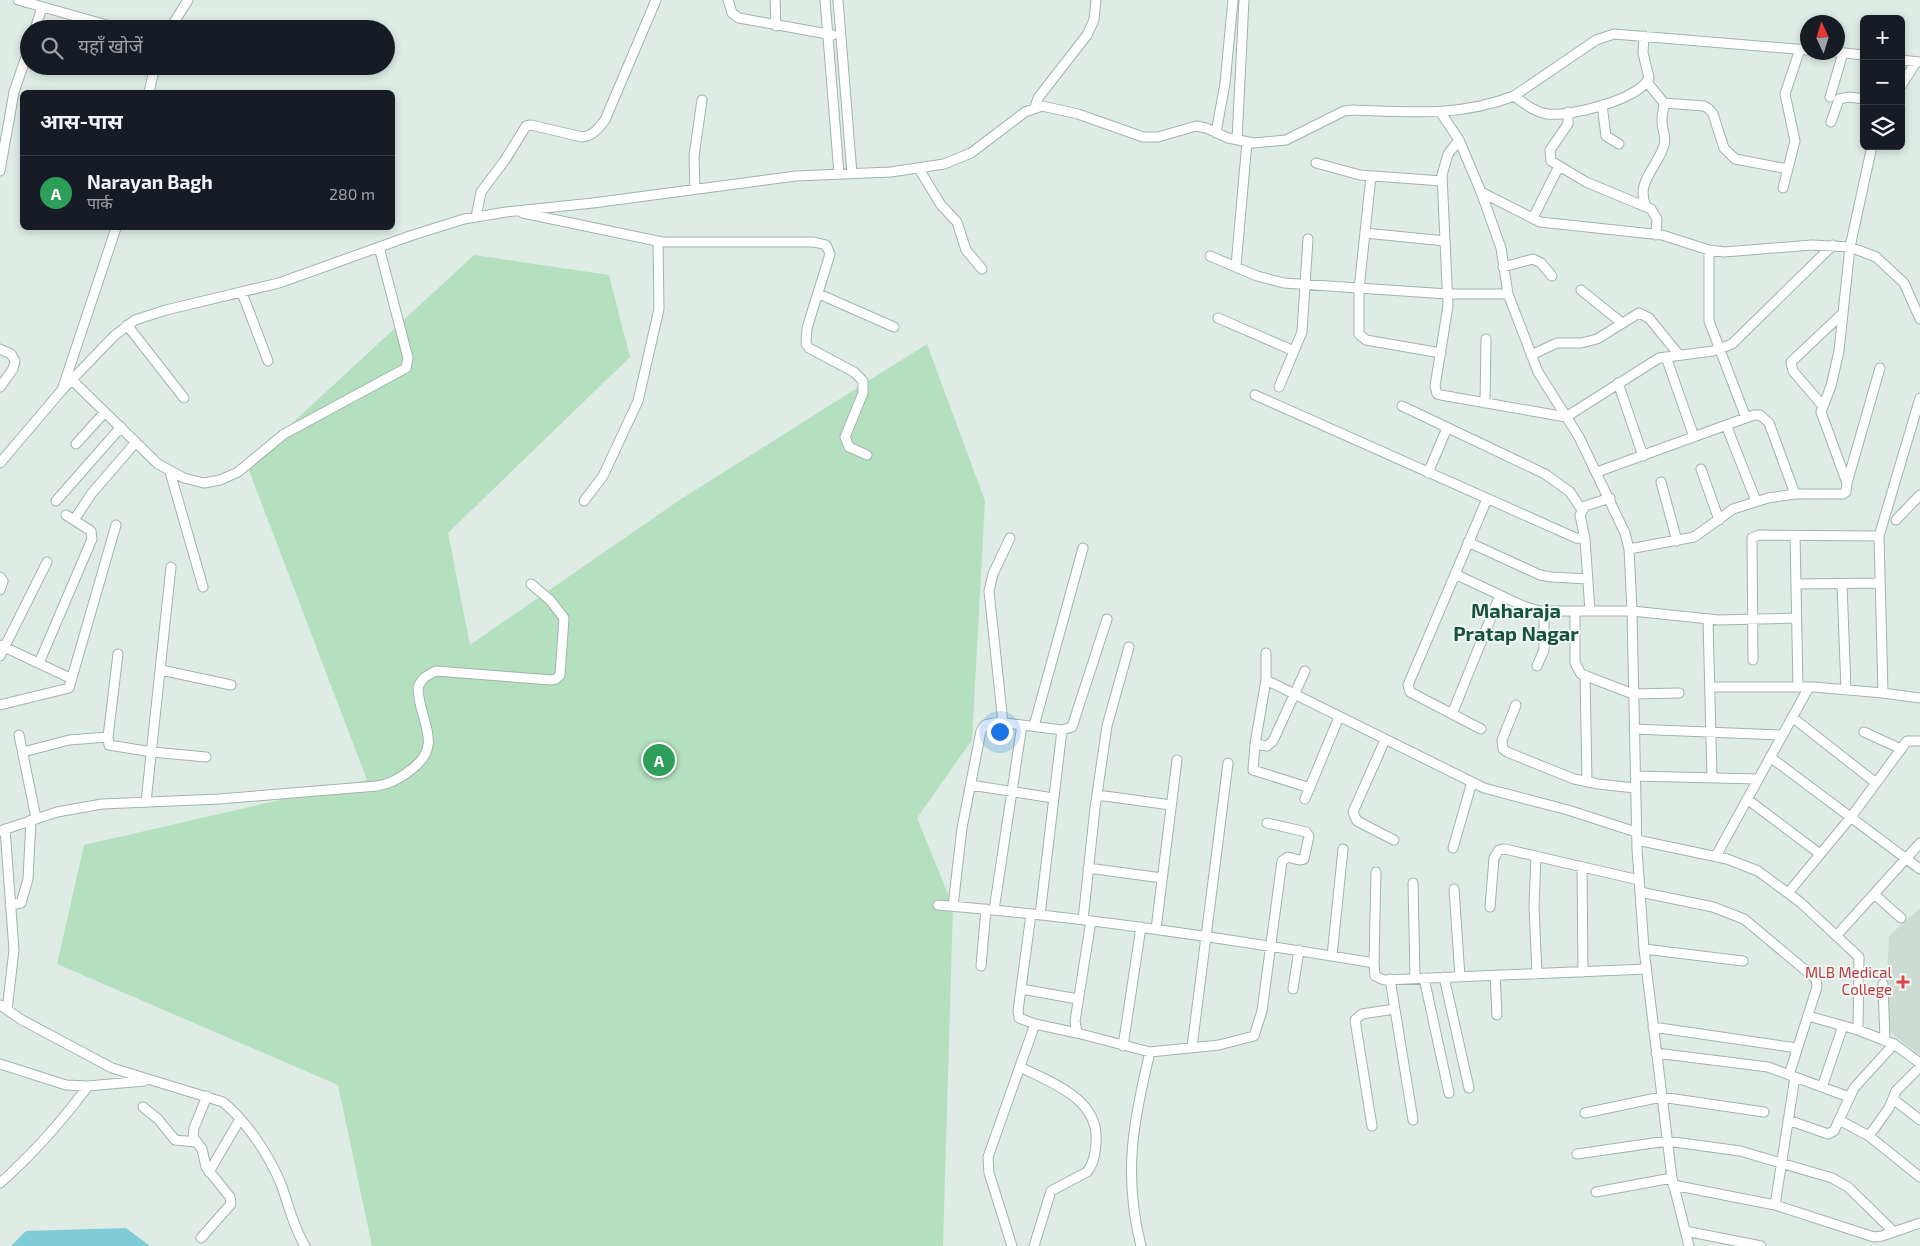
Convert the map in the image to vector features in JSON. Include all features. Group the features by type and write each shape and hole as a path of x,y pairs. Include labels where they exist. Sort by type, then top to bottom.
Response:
{"street":[{"path":"18,0 91,20"},
{"path":"176,20 188,0"},
{"path":"476,217 481,192 505,160 526,126 531,125 582,137 588,136 597,130 605,120 656,0"},
{"path":"728,0 732,14 739,18 840,37"},
{"path":"775,0 776,26"},
{"path":"825,0 840,174"},
{"path":"838,0 852,174"},
{"path":"1035,107 1038,98 1087,35 1092,26 1096,0"},
{"path":"1237,140 1239,60 1244,0"},
{"path":"36,20 38,4"},
{"path":"1216,133 1228,57 1233,4 1243,10"},
{"path":"0,464 62,390 127,325 148,315 242,293 296,277 441,225 516,211 796,176 852,174 944,164 971,153 1025,112 1042,106 1055,108 1143,138 1158,137 1196,126 1237,140 1270,143 1286,140 1333,115 1354,110 1441,113 1492,103 1514,96 1605,35 1644,36 1800,50"},
{"path":"1644,36 1643,53 1649,78 1648,82 1664,103 1662,120 1665,144 1644,183 1642,195 1646,206 1657,220 1656,235"},
{"path":"1845,53 1860,55"},
{"path":"1228,57 1239,60"},
{"path":"1783,188 1795,141 1785,94 1800,59"},
{"path":"1830,98 1838,60"},
{"path":"1905,60 1918,62 1905,80"},
{"path":"0,170 14,92 20,74"},
{"path":"149,90 153,75"},
{"path":"1514,96 1541,113 1558,114 1620,101 1648,82"},
{"path":"1831,122 1839,99 1848,97 1860,98"},
{"path":"695,189 694,156 702,100"},
{"path":"1664,103 1704,106 1710,109 1728,154 1736,160 1788,169"},
{"path":"1602,105 1606,136 1619,144"},
{"path":"1568,112 1568,124 1549,154 1551,161 1586,182 1646,206"},
{"path":"1441,113 1459,140 1481,192 1501,248 1508,294 1538,372 1579,436 1625,533 1628,549 1632,611 1636,836 1644,949 1672,1182 1689,1246"},
{"path":"1459,140 1444,165 1442,181 1448,294 1435,386 1437,394 1566,417 1651,362 1666,357 1721,349 1732,344 1833,246"},
{"path":"1236,266 1247,142"},
{"path":"1846,483 1822,417 1822,405 1831,386 1839,351 1850,247 1871,150"},
{"path":"1316,163 1371,176 1442,181"},
{"path":"1533,218 1559,166"},
{"path":"919,168 941,205 957,222 966,250 982,269"},
{"path":"1371,176 1359,290 1358,329 1361,338 1441,353"},
{"path":"1481,192 1533,218 1552,225 1675,238 1709,250 1724,252 1812,245 1850,247 1876,257 1904,283 1920,319"},
{"path":"516,211 658,242 822,243 829,250 830,254 807,328 806,344 809,348 854,372 862,381 863,393 845,437 849,447 867,456"},
{"path":"62,390 115,230"},
{"path":"1365,233 1446,241"},
{"path":"1278,387 1302,332 1308,239"},
{"path":"584,502 603,476 638,401 659,308 658,242"},
{"path":"72,380 158,464 170,472 204,483 231,476 284,434 406,368 408,358 379,247"},
{"path":"1709,250 1708,312 1746,418"},
{"path":"1210,256 1269,280 1306,285 1359,290 1448,294 1508,294"},
{"path":"1503,268 1533,259 1541,263 1552,276"},
{"path":"1581,290 1622,323"},
{"path":"242,293 268,361"},
{"path":"819,294 894,327"},
{"path":"1822,405 1793,371 1791,362 1843,313"},
{"path":"1531,354 1556,343 1581,343 1597,339 1634,314 1644,315 1679,356"},
{"path":"1218,318 1294,350"},
{"path":"127,325 184,398"},
{"path":"1485,403 1486,339"},
{"path":"0,349 11,354 15,361 13,369 0,387"},
{"path":"1666,357 1694,437"},
{"path":"1628,549 1694,537 1733,509 1756,501 1795,494 1842,494 1846,492 1846,483 1880,368"},
{"path":"1618,383 1642,456"},
{"path":"1255,395 1568,535 1585,539"},
{"path":"1883,693 1879,536 1920,398"},
{"path":"1402,406 1545,474 1570,492 1582,510"},
{"path":"76,444 105,412"},
{"path":"1597,472 1746,418 1760,415 1769,423 1795,494"},
{"path":"1726,425 1756,501"},
{"path":"56,501 121,427"},
{"path":"1428,473 1447,428"},
{"path":"39,663 92,540 91,532 70,517 136,442"},
{"path":"0,447 10,452"},
{"path":"1701,469 1719,520"},
{"path":"170,472 203,587"},
{"path":"1661,482 1677,541"},
{"path":"1896,520 1920,495"},
{"path":"1590,611 1585,539 1580,515 1582,510 1591,502 1610,498"},
{"path":"1481,729 1410,692 1408,685 1486,499"},
{"path":"0,705 69,688 116,525"},
{"path":"1754,660 1752,538 1759,535 1879,536"},
{"path":"1795,536 1798,687"},
{"path":"1003,723 989,591 993,574 1010,538"},
{"path":"1468,542 1552,578 1588,579"},
{"path":"1034,726 1083,548"},
{"path":"0,656 3,646 47,562"},
{"path":"146,802 161,670 170,567"},
{"path":"1455,574 1523,606 1544,611 1632,611 1708,620 1796,618"},
{"path":"0,577 3,581 0,590"},
{"path":"1796,584 1880,583"},
{"path":"305,1246 292,1223 280,1183 261,1148 240,1119 223,1102 208,1096 146,1080 112,1068 4,1008 14,950 7,903 2,830 78,807 299,793 377,786 394,782 422,762 426,755 428,736 418,687 421,680 428,674 436,671 551,680 556,679 560,675 564,618 550,600 531,584"},
{"path":"1842,584 1846,690"},
{"path":"1452,714 1500,595"},
{"path":"1537,666 1544,650 1544,611"},
{"path":"1575,611 1575,663 1578,671 1633,694 1679,694"},
{"path":"953,906 962,828 981,731 985,725 991,723 1062,730 1072,727 1107,619"},
{"path":"1708,620 1712,778"},
{"path":"3,646 72,679"},
{"path":"1077,1033 1075,1026 1087,920 1088,868 1097,796 1107,726 1129,647"},
{"path":"1266,653 1266,680 1252,767 1256,773 1310,788"},
{"path":"118,654 108,742 112,746 206,757"},
{"path":"161,670 231,685"},
{"path":"1255,744 1270,745 1305,670"},
{"path":"1585,675 1587,782"},
{"path":"1266,680 1339,718 1484,788 1568,810 1636,836 1716,856 1758,871 1788,893 1860,957 1858,1030"},
{"path":"1710,687 1808,687 1920,698"},
{"path":"1716,856 1808,687"},
{"path":"1516,705 1502,740 1503,749 1574,779 1636,788"},
{"path":"1305,799 1339,718"},
{"path":"1792,718 1876,783"},
{"path":"981,966 1022,725"},
{"path":"1634,729 1782,735"},
{"path":"1062,730 1036,914 1021,989 1019,1018 1035,1024 1150,1052 1219,1045 1254,1036 1260,1016 1282,861 1288,857 1299,860 1304,859 1309,836 1306,832 1267,823"},
{"path":"1864,732 1901,749"},
{"path":"7,903 21,903 26,890 34,819 19,735"},
{"path":"23,752 69,740 108,738"},
{"path":"1788,893 1852,817 1901,749 1910,739 1920,740"},
{"path":"1385,740 1353,812 1356,821 1394,840"},
{"path":"1770,757 1920,869"},
{"path":"1156,929 1177,760"},
{"path":"1192,1047 1228,763"},
{"path":"1635,776 1758,779"},
{"path":"1453,848 1472,782"},
{"path":"971,785 1053,798"},
{"path":"1097,796 1171,805"},
{"path":"1747,799 1820,854"},
{"path":"1836,935 1920,843"},
{"path":"1332,956 1344,849"},
{"path":"1490,907 1495,854 1505,849 1639,880"},
{"path":"1536,856 1534,907 1537,974"},
{"path":"1582,867 1583,972"},
{"path":"1088,868 1162,878"},
{"path":"1376,872 1374,963 1375,976 1378,979 1646,969"},
{"path":"1412,883 1420,978 1449,1093"},
{"path":"1454,889 1460,977"},
{"path":"1640,892 1713,907 1744,919 1816,979 1818,983 1798,1048 1792,1076 1788,1120 1775,1206"},
{"path":"1874,894 1901,918"},
{"path":"938,905 990,909 1141,927 1374,963"},
{"path":"1123,1046 1141,927"},
{"path":"1644,949 1743,961"},
{"path":"1292,989 1299,950"},
{"path":"1495,975 1497,1015"},
{"path":"1444,977 1469,1088"},
{"path":"1390,979 1413,1120"},
{"path":"1884,984 1885,1041"},
{"path":"1021,989 1078,999"},
{"path":"1372,1126 1355,1020 1362,1014 1395,1009"},
{"path":"1808,1016 1858,1030 1894,1044 1920,1063"},
{"path":"1012,1246 988,1166 993,1142 1035,1024"},
{"path":"1822,1087 1843,1026"},
{"path":"1653,1027 1798,1048"},
{"path":"1788,1120 1828,1134 1834,1131 1849,1096 1894,1044"},
{"path":"1141,1246 1133,1212 1131,1149 1135,1116 1150,1052"},
{"path":"1656,1053 1752,1063 1849,1096"},
{"path":"0,1064 66,1085 88,1086 146,1080"},
{"path":"1020,1067 1079,1099 1093,1119 1096,1129 1094,1158 1091,1167 1087,1172 1051,1191 1034,1246"},
{"path":"1869,1136 1889,1108 1896,1091 1920,1067"},
{"path":"0,1182 19,1166 57,1125 88,1086"},
{"path":"201,1238 232,1204 230,1197 209,1172 202,1149 192,1134 208,1096"},
{"path":"1585,1113 1661,1097 1764,1112"},
{"path":"1893,1099 1920,1120"},
{"path":"143,1107 158,1119 174,1140 196,1142"},
{"path":"209,1172 240,1119"},
{"path":"1839,1120 1869,1136 1920,1177"},
{"path":"1577,1154 1667,1141 1733,1150 1832,1178 1848,1187 1894,1232"},
{"path":"1596,1192 1672,1182 1775,1206 1874,1237 1920,1222"},
{"path":"1685,1231 1761,1246"}],"shaded area":[{"name":"MLB Medical College","path":"1920,908 1920,1055 1884,1028 1889,936"}],"green space":[{"path":"474,255 609,275 630,357 448,533 470,645 681,499 927,344 985,501 972,740 917,818 953,906 943,1246 372,1246 338,1085 57,964 84,845 367,780 247,465"}],"water":[{"path":"126,1228 150,1246 11,1246 26,1231"}],"place":[{"name":"Narayan Bagh","path":"659,760"},
{"name":"MLB Medical College","path":"1903,982"}],"district":[{"name":"Maharaja Pratap Nagar","path":"1516,622"}]}
